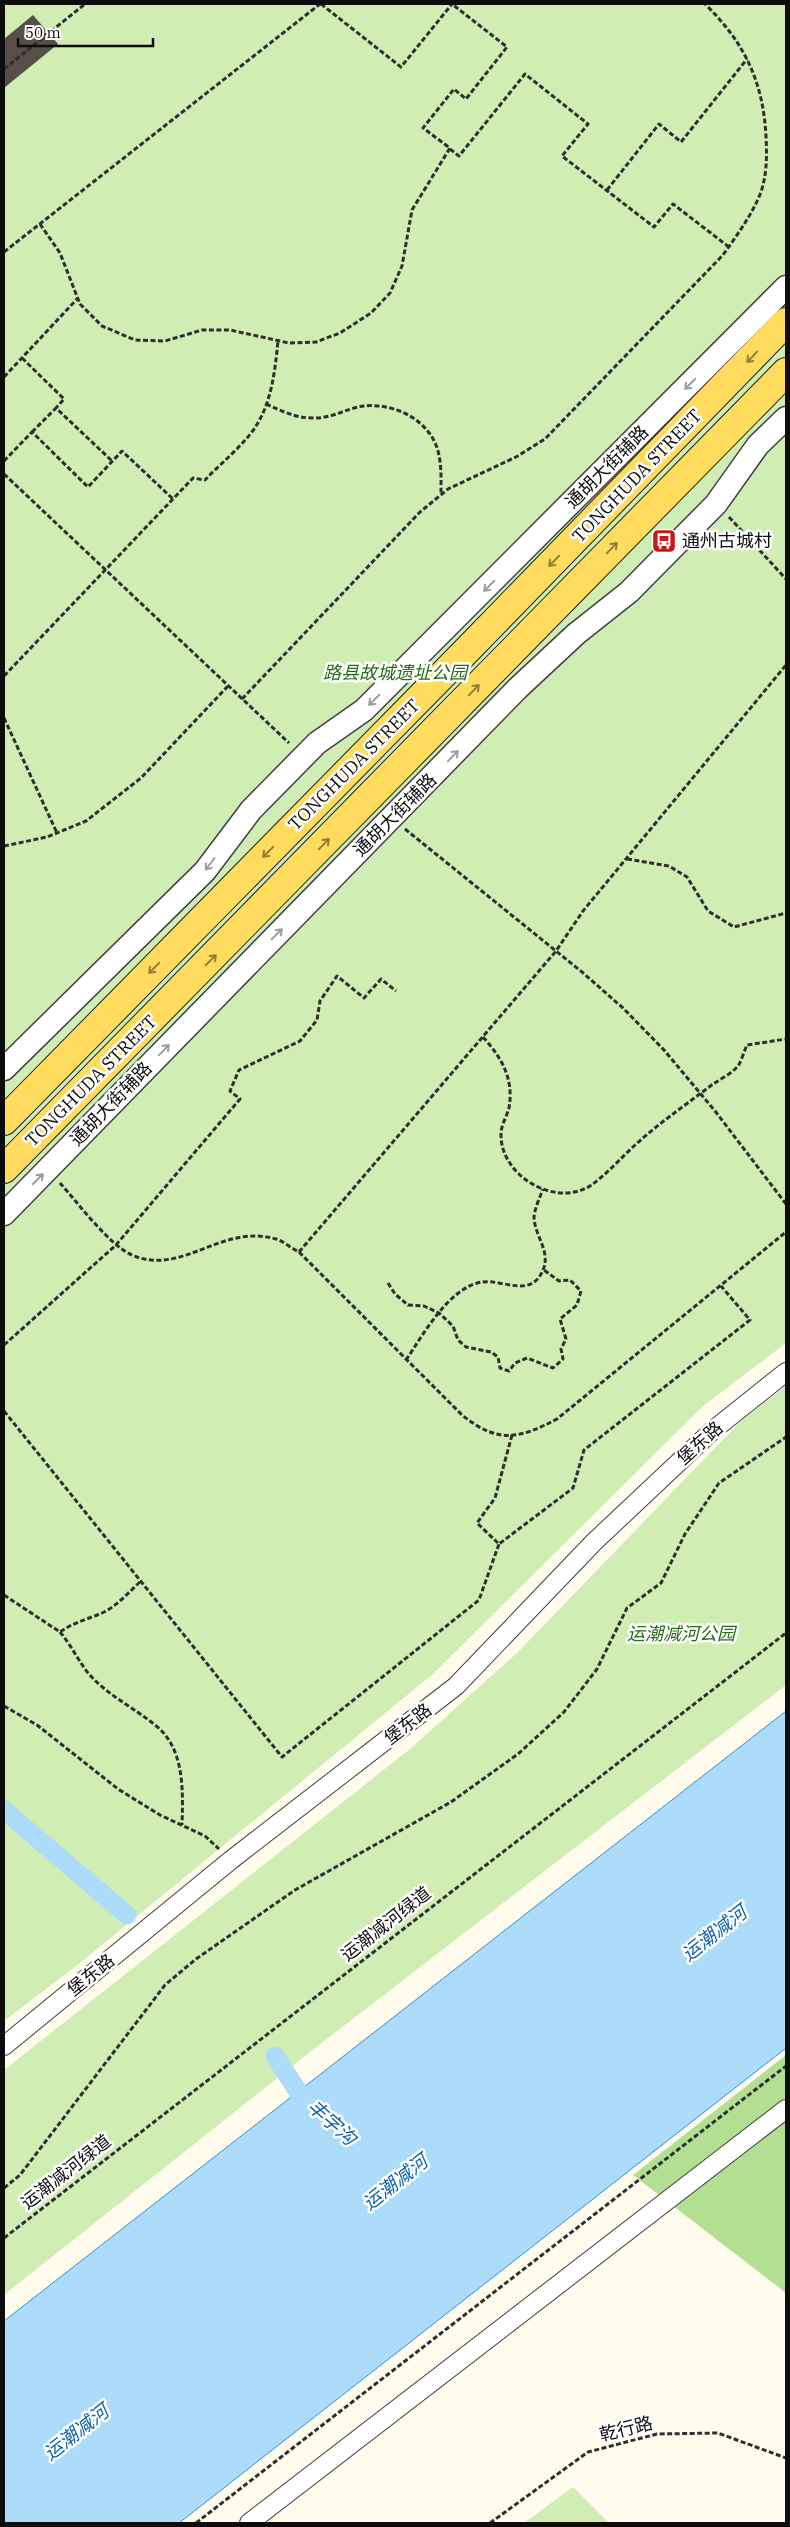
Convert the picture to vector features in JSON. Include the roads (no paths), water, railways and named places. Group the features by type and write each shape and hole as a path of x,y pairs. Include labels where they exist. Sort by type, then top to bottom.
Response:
{"main road":[{"name":"TONGHUDA STREET","path":"4,1120 424,694 786,322"},
{"name":"TONGHUDA STREET","path":"4,1169 786,372"}],"street":[{"name":"通胡大街辅路","path":"4,1069 205,871 251,810 317,743 364,710 786,287"},
{"name":"通胡大街辅路","path":"4,1214 518,688 576,634 629,592 716,504 758,445 786,418"},
{"name":"堡东路","path":"4,2046 232,1860 456,1686 594,1542 712,1430 786,1372"},
{"path":"249,2523 786,2109"}],"water":[{"name":"运潮减河","path":"786,1711 786,2048 179,2523 4,2523 4,2321"}],"waterway":[{"name":"丰字沟","path":"4,1810 127,1915"},
{"name":"丰字沟","path":"275,2056 299,2093 318,2110"}],"place":[{"name":"通州古城村","path":"664,541"}],"park label":[{"name":"路县故城遗址公园","path":"395,673"},
{"name":"运潮减河公园","path":"681,1634"}]}
